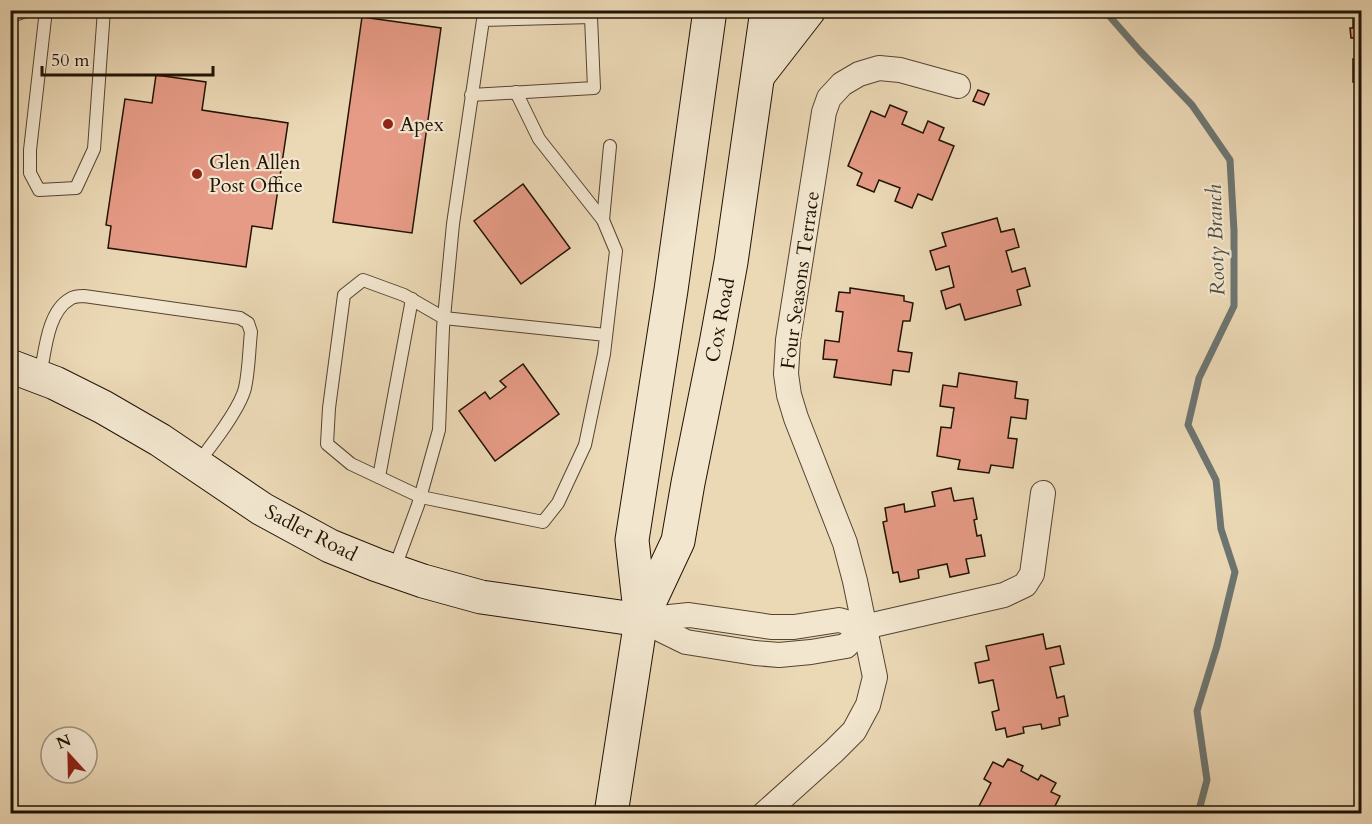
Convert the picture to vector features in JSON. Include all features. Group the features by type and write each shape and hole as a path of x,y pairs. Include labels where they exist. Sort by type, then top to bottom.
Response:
{"main road":[{"name":"Cox Road","path":"641,620 678,541 731,262 767,10"},
{"path":"757,77 809,10"},
{"name":"Cox Road","path":"611,813 641,620 632,540 672,280 704,18"},
{"name":"Sadler Road","path":"25,371 103,407 160,440 262,509 330,546 423,581 481,597 641,620"}],"street":[{"name":"Four Seasons Terrace","path":"764,813 854,731 868,705 875,677 845,543 796,418 786,374 789,340 824,112 829,98 843,84 859,74 879,68 900,70 958,86"},
{"path":"641,620 686,642 755,653 779,655 846,646 864,627 994,598 1024,585 1032,574 1043,493"}],"lane":[{"path":"10,17 28,10"},
{"path":"46,10 30,150 30,173 39,190 76,188 94,149 104,10"},
{"path":"394,571 421,497 439,430 444,318 453,224 471,95 483,20 591,17 594,88 471,95"},
{"path":"516,92 539,139 603,220 616,250 604,354 585,445 558,503 543,522 421,497 351,464 327,444 329,408 344,295 363,279 404,295 444,318 606,335"},
{"path":"603,220 610,146"},
{"path":"25,371 60,307 72,297 93,297 240,318 248,323 251,332 245,390 228,421 197,465"},
{"path":"379,477 412,299"}],"building":[{"path":"1353,10 1362,10 1362,82 1353,82 1353,59 1360,59 1360,38 1351,38"},
{"path":"362,17 441,28 412,233 333,222"},
{"name":"Glen Allen Post Office","path":"156,75 206,82 202,110 288,123 272,229 252,226 246,267 108,248 111,226 106,225 125,99 152,103"},
{"path":"978,90 989,94 984,105 973,101"},
{"path":"890,105 907,112 902,124 923,133 928,121 944,128 939,140 954,146 932,200 918,194 912,208 895,201 900,188 879,180 874,192 857,185 862,173 848,166 871,111 885,117"},
{"path":"523,184 570,248 521,284 474,221"},
{"path":"997,218 1001,232 1014,229 1019,247 1006,251 1012,272 1025,268 1030,286 1017,290 1021,305 965,320 960,304 946,309 941,291 954,287 949,266 936,270 930,251 946,246 942,233"},
{"path":"850,288 904,296 904,301 913,303 910,321 903,321 898,351 912,353 909,372 893,370 891,385 834,377 837,360 823,359 825,340 839,342 843,312 836,311 839,292 850,293"},
{"path":"523,364 559,414 495,461 459,411 485,392 490,399 506,387 500,381"},
{"path":"959,373 1017,382 1015,398 1028,400 1026,419 1011,417 1008,438 1017,439 1013,468 991,465 989,473 958,469 960,460 937,456 941,427 951,428 954,408 940,406 943,385 957,387"},
{"path":"951,488 954,501 973,498 977,536 981,535 985,556 966,559 969,573 950,577 947,564 918,570 919,578 900,582 898,572 893,573 883,522 887,521 885,508 904,504 905,512 935,506 932,492"},
{"path":"1043,634 1046,649 1060,646 1064,664 1050,667 1057,698 1064,696 1068,716 1059,718 1060,725 1042,729 1041,724 1023,727 1024,733 1007,737 1005,728 996,730 992,712 999,710 993,680 979,683 975,663 989,660 986,646"},
{"path":"1008,759 1023,766 1021,771 1038,780 1041,775 1056,783 1051,792 1060,796 1052,812 1044,808 1041,814 967,814 970,807 977,810 991,783 984,779 993,762 1003,767"}],"waterway":[{"name":"Rooty Branch","path":"1104,10 1192,105 1230,160 1234,231 1234,306 1199,378 1188,425 1216,480 1221,529 1235,572 1217,646 1197,711 1207,780 1198,814"}],"place":[{"name":"Apex","path":"388,124"},
{"name":"Glen Allen Post Office","path":"197,174"}]}
